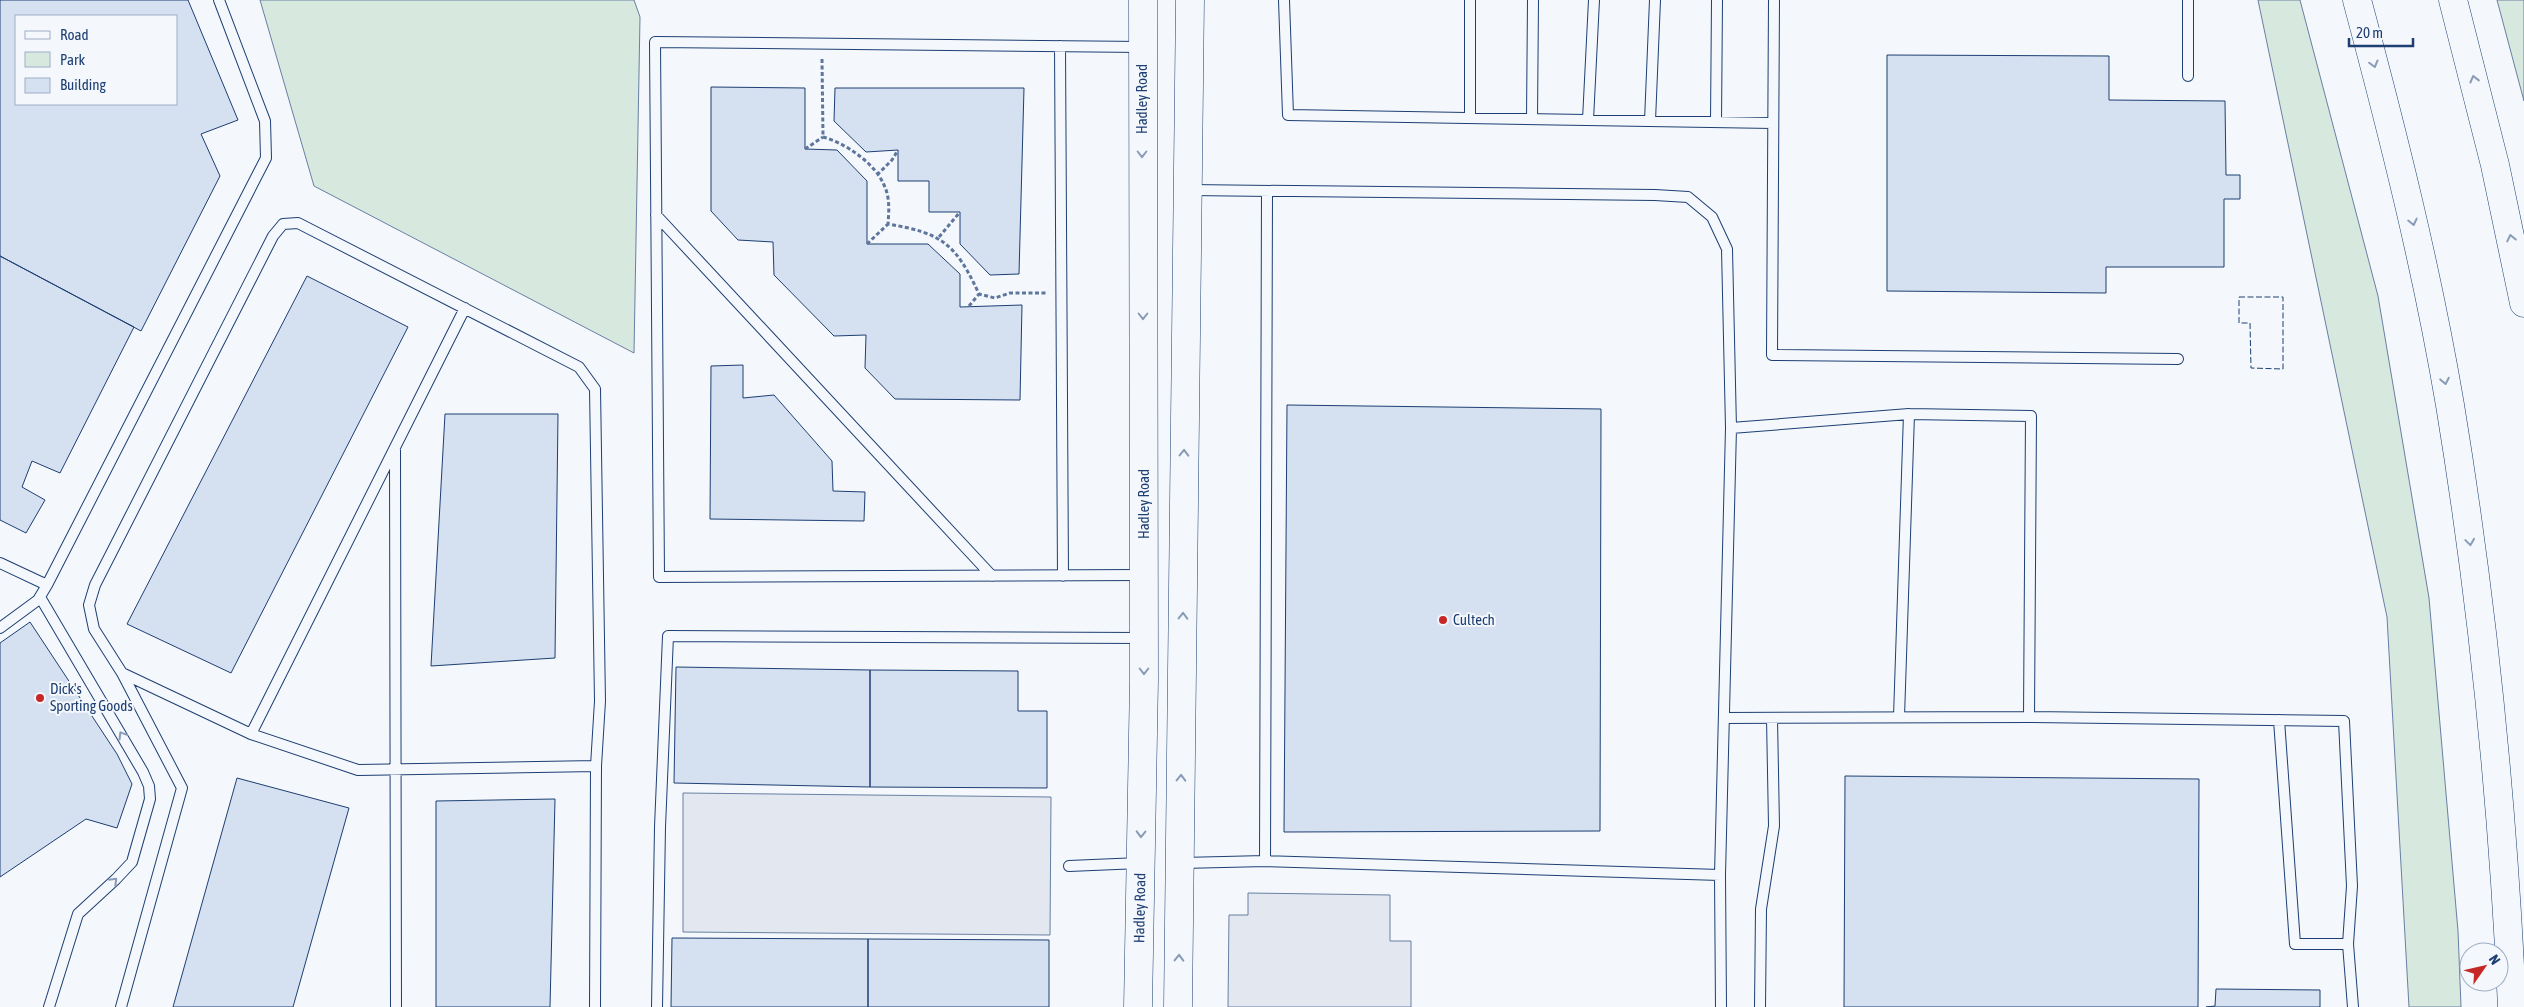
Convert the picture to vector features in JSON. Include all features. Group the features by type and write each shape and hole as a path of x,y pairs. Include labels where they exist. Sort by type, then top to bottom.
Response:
{"main road":[{"name":"Hadley Road","path":"1138,1007 1144,638 1143,0"},
{"path":"1178,1007 1190,0"},
{"path":"2357,0 2388,113 2421,257 2449,403 2467,515 2498,770 2512,1007"},
{"path":"2453,0 2495,165 2524,302"}],"lane":[{"path":"0,628 26,610 40,597 47,585 266,158 265,121 219,0"},
{"path":"1284,0 1288,115 1773,123"},
{"path":"1470,0 1470,118"},
{"path":"1532,119 1533,0"},
{"path":"1588,120 1594,0"},
{"path":"1650,121 1655,0"},
{"path":"1716,122 1717,0"},
{"path":"1774,0 1772,355 2178,359"},
{"path":"2188,0 2188,76"},
{"path":"1142,47 654,42 659,577 1144,576"},
{"path":"1060,46 1062,576"},
{"path":"1188,190 1655,195 1688,197 1712,217 1727,249 1732,428 1720,875 1721,1007"},
{"path":"1265,861 1267,191"},
{"path":"656,215 992,576"},
{"path":"121,1007 182,788 122,673 94,629 89,606 95,585 272,236 283,224 298,223 579,367 596,389 600,701 596,766 594,1007"},
{"path":"251,734 396,450 465,308"},
{"path":"1732,428 1909,414 2031,416 2029,717"},
{"path":"1899,717 1909,414"},
{"path":"396,450 396,1007"},
{"path":"0,563 47,585"},
{"path":"40,597 149,786 150,799 132,862 78,914 49,1007"},
{"path":"657,1007 660,827 668,636 1144,638"},
{"path":"122,673 251,734 358,770 596,766"},
{"path":"1724,718 2029,717 2344,721 2352,886 2348,944 2353,1007"},
{"path":"1760,1007 1760,909 1774,826 1772,718"},
{"path":"2279,720 2295,944 2348,944"},
{"path":"1181,863 1265,861 1720,875"},
{"path":"1069,866 1141,863"}],"path":[{"path":"822,44 823,137"},
{"path":"805,149 823,137 835,140 860,156 884,185 889,207 888,224 866,244"},
{"path":"877,175 892,160 898,150"},
{"path":"939,237 960,212"},
{"path":"888,224 916,228 939,237 958,254 979,294 996,298 1010,293 1062,293"},
{"path":"970,306 979,294"}],"green space":[{"path":"260,0 634,0 640,17 634,353 314,186"},
{"path":"2258,0 2300,0 2378,296 2429,598 2458,931 2461,1007 2409,1007 2387,617"},
{"path":"2497,0 2524,0 2524,101"}],"shaded area":[{"path":"683,793 1051,797 1050,935 683,932"},
{"path":"1248,893 1390,895 1390,941 1411,941 1411,1007 1228,1007 1229,915 1248,915"}],"building":[{"path":"0,0 188,0 238,120 201,134 220,176 141,331 0,256"},
{"path":"1887,55 2109,56 2109,100 2225,101 2226,175 2240,175 2240,199 2224,199 2224,267 2106,267 2106,293 1887,291"},
{"path":"711,87 805,88 805,149 837,150 867,181 867,244 928,244 960,274 960,307 1022,305 1020,400 895,399 865,368 866,335 834,336 774,275 773,242 738,240 711,211"},
{"path":"835,88 1024,88 1019,274 990,275 960,244 960,212 929,212 929,181 898,181 898,150 866,152 834,121"},
{"path":"0,256 134,327 60,473 32,461 22,487 45,500 26,533 0,520"},
{"path":"307,276 408,327 231,673 127,624"},
{"path":"743,365 743,398 774,395 832,461 833,491 865,492 864,521 710,519 711,366"},
{"name":"Cultech","path":"1287,405 1601,409 1600,831 1284,832"},
{"path":"445,414 558,414 555,658 431,666"},
{"name":"Dick's Sporting Goods","path":"30,622 117,754 132,784 117,828 86,819 0,877 0,643"},
{"path":"676,667 870,670 870,787 674,783"},
{"path":"870,670 1018,671 1018,711 1047,711 1047,788 870,787"},
{"path":"1845,776 2199,779 2198,1007 1844,1007"},
{"path":"237,778 349,808 293,1007 173,1007"},
{"path":"555,799 550,1007 436,1007 436,801"},
{"path":"672,938 868,939 868,1007 671,1007"},
{"path":"868,939 1049,940 1049,1007 868,1007"},
{"path":"2216,989 2320,990 2320,1007 2206,1007 2215,1006"}],"fence":[{"path":"2239,297 2283,297 2283,369 2251,368 2250,323 2239,323 2239,297"}],"place":[{"name":"Cultech","path":"1443,620"},
{"name":"Dick's Sporting Goods","path":"40,698"}]}
